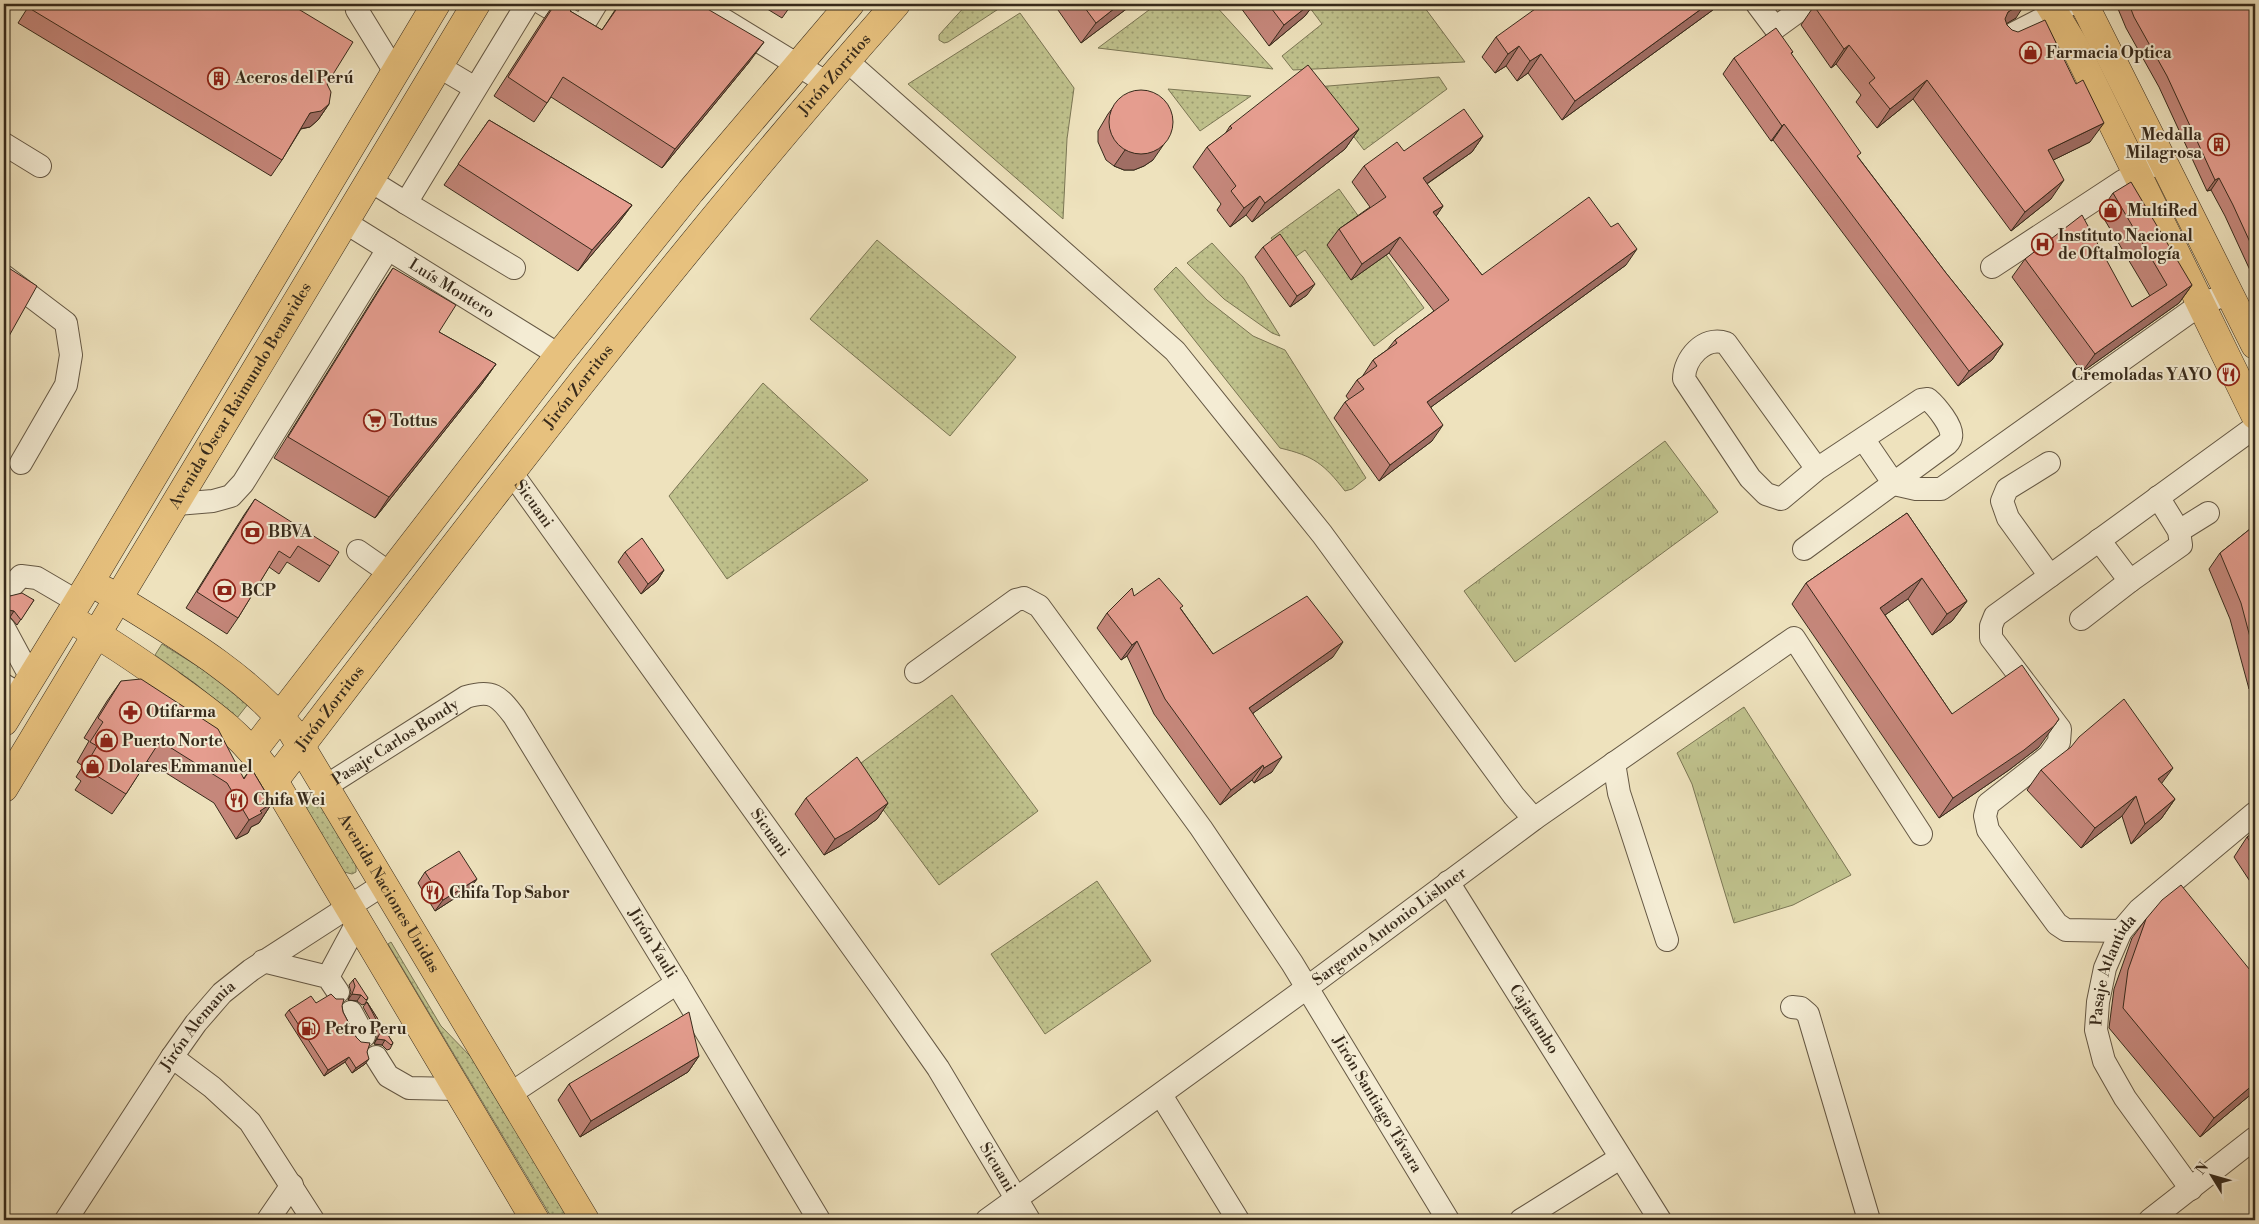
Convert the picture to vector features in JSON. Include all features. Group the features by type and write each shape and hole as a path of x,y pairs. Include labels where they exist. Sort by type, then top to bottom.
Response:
{"main road":[{"name":"Avenida Óscar Raimundo Benavides","path":"4,722 18,686 79,601 436,4"},
{"name":"Avenida Óscar Raimundo Benavides","path":"4,788 177,504 343,221 476,4"},
{"name":"Jirón Zorritos","path":"253,751 559,355 691,191 850,4"},
{"name":"Jirón Zorritos","path":"274,781 511,472 695,241 827,82 896,4"},
{"path":"2084,4 2255,345"},
{"path":"2058,7 2074,45 2255,415"},
{"name":"Avenida Naciones Unidas","path":"79,601 119,600 234,675 280,716 301,745 326,786 585,1220"},
{"path":"79,601 97,634 187,695 234,732 253,751 274,781 535,1220"}],"street":[{"path":"406,203 527,4"},
{"path":"543,4 582,27 596,4"},
{"path":"698,4 827,82"},
{"path":"1757,4 1775,28 1808,4"},
{"path":"357,6 395,72"},
{"path":"2005,38 2058,7"},
{"path":"846,60 893,99 1175,351 1322,534 1514,796 1534,819"},
{"path":"438,66 476,88"},
{"path":"4,144 40,166"},
{"path":"1992,267 2137,174 2163,160"},
{"path":"368,180 514,268"},
{"name":"Luís Montero","path":"343,221 559,355"},
{"path":"177,504 213,501 231,496 256,483 388,249"},
{"path":"4,276 66,323 71,356 66,385 21,463"},
{"path":"1864,440 1894,484 1916,489 1941,489 2201,304 2228,294"},
{"path":"1804,550 1947,444 1952,437 1951,429 1934,404 1928,399 1921,400 1817,470 1781,499 1766,494 1750,478 1684,379 1684,370 1689,359 1701,347 1713,341 1726,343 1817,470"},
{"path":"2121,931 2066,930 2057,924 1988,830 1985,816 1988,804 2050,756 2059,742 2060,729 1991,638 1991,626 1994,616 2255,427"},
{"path":"2049,463 2007,489 2002,501 2008,518 2050,576"},
{"name":"Sicuani","path":"511,472 938,1068 1030,1220"},
{"path":"2081,620 2130,581 2181,545 2179,532 2158,497"},
{"path":"2179,532 2208,513"},
{"path":"2099,540 2130,581"},
{"path":"358,551 391,574"},
{"path":"9,589 21,576 37,578 79,601"},
{"name":"Jirón Santiago Távara","path":"916,672 1016,600 1024,598 1039,606 1201,828 1308,988 1448,1220"},
{"path":"4,628 18,686"},
{"name":"Sargento Antonio Lishner","path":"987,1220 1308,988 1534,819 1794,638 1921,834"},
{"name":"Jirón Yauli","path":"466,697 478,693 493,694 504,703 514,716 819,1220"},
{"name":"Pasaje Carlos Bondy","path":"326,786 466,697"},
{"path":"1614,763 1619,794 1667,940"},
{"name":"Pasaje Atlantida","path":"2191,1189 2125,1098 2104,1061 2096,1030 2098,1002 2105,968 2121,931 2139,910 2255,813"},
{"name":"Cajatambo","path":"1448,882 1660,1220"},
{"name":"Jirón Alemania","path":"66,1220 172,1057 196,1023 222,993 263,961 352,915 384,884"},
{"path":"263,961 333,985 352,915"},
{"path":"510,1094 677,983"},
{"path":"1792,1007 1801,1008 1808,1014 1869,1220"},
{"path":"351,1012 364,1036"},
{"path":"172,1057 212,1087 250,1122 292,1185 312,1220"},
{"path":"376,1057 388,1076 409,1088 456,1089"},
{"path":"1161,1095 1238,1220"},
{"path":"2150,1220 2255,1138"},
{"path":"1521,1220 1620,1158"},
{"path":"268,1220 292,1185"}],"green space":[{"path":"967,4 1006,4 948,42 944,43 939,40 939,35"},
{"path":"1157,4 1214,4 1273,69 1098,48"},
{"path":"1307,4 1422,4 1465,62 1293,70 1282,56 1322,24"},
{"path":"1020,13 1074,88 1067,139 1063,219 908,84"},
{"path":"1439,77 1447,89 1364,150 1316,87"},
{"path":"1168,89 1251,96 1200,131"},
{"path":"1339,189 1424,308 1374,346 1305,250 1288,262 1271,238"},
{"path":"877,240 1016,357 950,436 810,319"},
{"path":"1212,243 1243,277 1280,336 1272,333 1224,299 1187,263"},
{"path":"1176,267 1207,300 1253,336 1285,350 1366,478 1352,489 1345,491 1331,474 1317,462 1302,454 1280,448 1154,289"},
{"path":"763,383 868,480 727,579 669,496"},
{"path":"1665,441 1718,512 1515,662 1464,591"},
{"path":"162,644 223,682 248,704 237,718 196,684 155,655"},
{"path":"952,695 1038,811 939,885 853,769"},
{"path":"1744,707 1851,875 1793,905 1734,923 1692,784 1677,753"},
{"path":"316,796 356,864 356,872 352,874 344,872 302,804"},
{"path":"1097,881 1151,961 1045,1034 991,954"},
{"path":"391,942 441,1026 474,1060 570,1220 553,1220 388,944"}],"building":[{"name":"Aceros del Perú","path":"31,4 290,4 353,42 327,84 331,92 329,104 321,111 310,113 282,160 29,8"},
{"path":"555,4 563,4 572,9 570,11 602,30 620,4 699,4 764,42 675,149 563,77 547,103 508,77"},
{"path":"1082,4 1120,4 1096,23"},
{"path":"1268,4 1310,4 1284,25"},
{"path":"1542,4 1708,4 1575,101 1541,54 1530,61 1519,46 1508,54 1496,37"},
{"path":"1818,4 2021,4 2008,12 2005,19 2007,25 2012,30 2018,32 2045,20 2076,84 2083,80 2104,123 2048,150 2064,180 2025,212 1927,80 1890,109 1869,83 1875,78 1849,45 1844,49 1814,6"},
{"path":"2129,4 2255,4 2255,253 2219,178 2215,180 2167,76 2134,17"},
{"path":"1776,28 1793,52 1791,53 1861,153 1857,156 2003,344 1969,371 1784,124 1782,126 1734,58"},
{"path":"1308,65 1359,129 1265,203 1260,196 1244,208 1231,191 1236,186 1207,147 1232,128 1230,126"},
{"path":"1141,90 1159,96 1167,104 1173,122 1167,140 1159,148 1141,154 1123,148 1115,140 1109,122 1115,104 1123,96"},
{"path":"1464,109 1483,136 1423,178 1443,206 1433,212 1482,275 1589,197 1611,227 1618,223 1637,249 1427,402 1443,425 1390,465 1345,402 1364,389 1357,380 1377,366 1373,360 1397,343 1395,340 1449,300 1400,237 1362,264 1339,229 1386,197 1364,166 1397,142 1404,151"},
{"path":"489,120 632,205 592,250 458,164"},
{"path":"2131,182 2192,285 2095,354 2025,259 2082,215 2132,307 2167,285 2113,193"},
{"path":"1280,234 1315,284 1297,296 1263,247"},
{"path":"4,265 37,286 4,345"},
{"name":"Tottus","path":"393,268 456,305 439,332 496,364 389,497 288,437"},
{"path":"255,499 339,552 330,566 298,546 290,558 279,551 238,618 197,592"},
{"path":"1907,513 1967,601 1947,614 1922,578 1880,608 1952,714 2022,665 2059,719 2054,726 2024,750 1953,798 1806,583"},
{"path":"2255,525 2255,656 2241,603 2220,553"},
{"path":"642,538 664,570 648,584 625,552"},
{"path":"1159,578 1183,606 1180,608 1213,654 1307,596 1343,642 1249,708 1282,757 1264,768 1263,765 1231,790 1165,699 1137,641 1132,645 1107,613 1132,588 1134,596"},
{"path":"4,593 10,596 22,593 34,600 21,620 14,611 4,611"},
{"path":"141,679 218,729 244,779 251,768 272,803 260,811 262,813 249,820 227,783 160,741 126,794 89,771 95,761 90,758 97,746 90,742 103,722 98,718 121,681"},
{"path":"2124,699 2173,768 2158,779 2175,799 2145,824 2136,796 2095,828 2041,770 2071,747 2079,737"},
{"path":"857,757 888,803 851,830 835,839 806,798"},
{"path":"2255,832 2255,849 2247,837"},
{"path":"459,851 477,879 443,900 425,872"},
{"path":"2181,885 2250,970 2255,965 2255,1083 2214,1118 2123,1008 2128,970 2146,919 2162,900"},
{"path":"355,978 368,998 366,1000 361,995 352,994 355,986 353,980"},
{"path":"331,994 336,999 344,999 343,1012 356,1037 361,1042 370,1043 367,1052 369,1059 356,1068 349,1057 328,1070 289,1010 311,996 316,1003"},
{"path":"367,1002 393,1043 391,1045 385,1040 377,1039 381,1031"},
{"path":"689,1012 699,1056 591,1121 569,1084"}],"place":[{"name":"Farmacia Optica","path":"2030,53"},
{"name":"Aceros del Perú","path":"219,78"},
{"name":"Medalla Milagrosa","path":"2218,144"},
{"name":"MultiRed","path":"2111,211"},
{"name":"Instituto Nacional de Oftalmología","path":"2042,245"},
{"name":"Cremoladas YAYO","path":"2228,375"},
{"name":"Tottus","path":"374,421"},
{"name":"BBVA","path":"252,532"},
{"name":"BCP","path":"225,591"},
{"name":"Otifarma","path":"130,712"},
{"name":"Puerto Norte","path":"106,741"},
{"name":"Dolares Emmanuel","path":"92,767"},
{"name":"Chifa Wei","path":"237,800"},
{"name":"Chifa Top Sabor","path":"433,893"},
{"name":"Petro Peru","path":"309,1029"}]}
